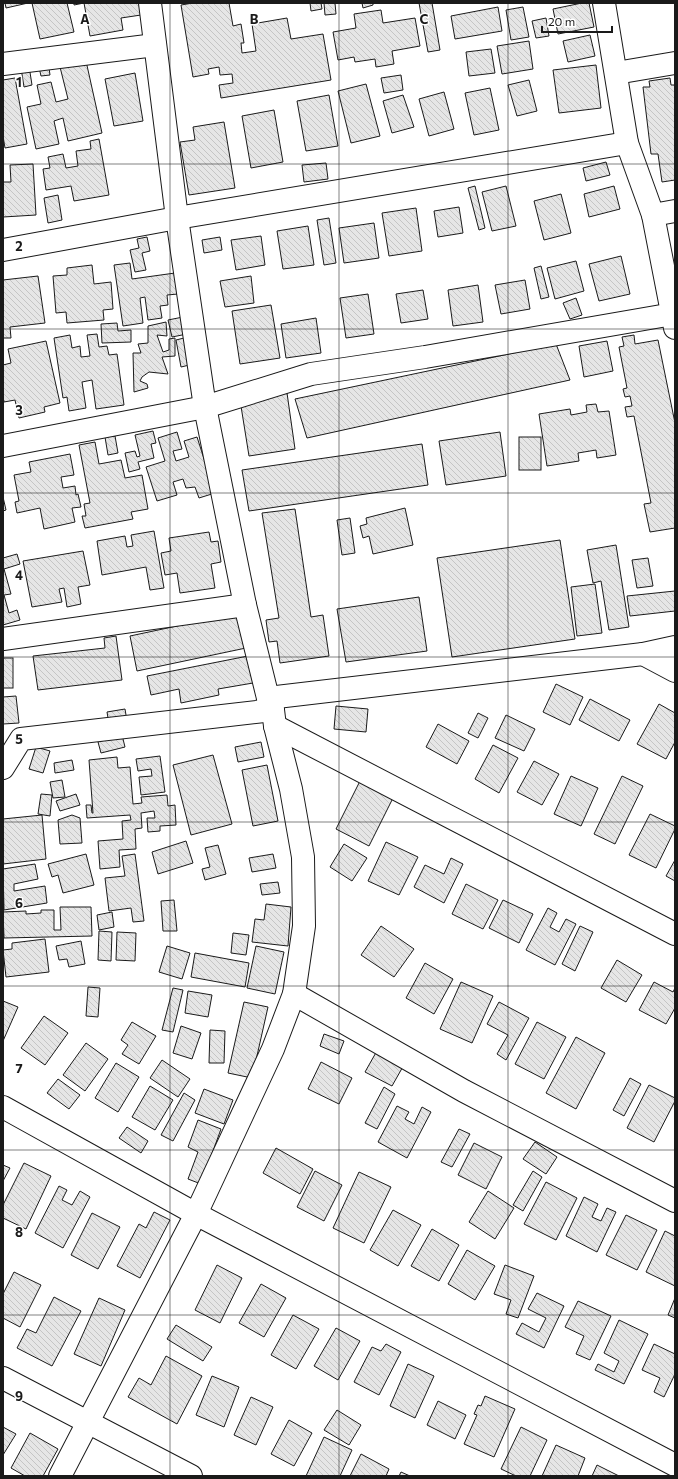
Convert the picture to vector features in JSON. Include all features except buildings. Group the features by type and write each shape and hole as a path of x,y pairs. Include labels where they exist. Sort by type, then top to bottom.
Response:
{"street":[{"path":"60,1476 196,1214 273,1049 294,994 304,926 302,857 291,789 245,605 205,407 177,218 150,3"},
{"path":"3,446 205,407 311,374 674,322 652,215 627,143 604,3"},
{"path":"3,64 155,45"},
{"path":"616,73 675,63"},
{"path":"3,250 177,218 627,143"},
{"path":"652,215 675,211"},
{"path":"3,639 245,605"},
{"path":"3,768 21,739 272,711 675,648"},
{"path":"644,654 675,671"},
{"path":"272,711 675,934"},
{"path":"294,994 464,1091 675,1201"},
{"path":"3,1107 196,1214 675,1465"},
{"path":"3,1378 191,1476"}]}
